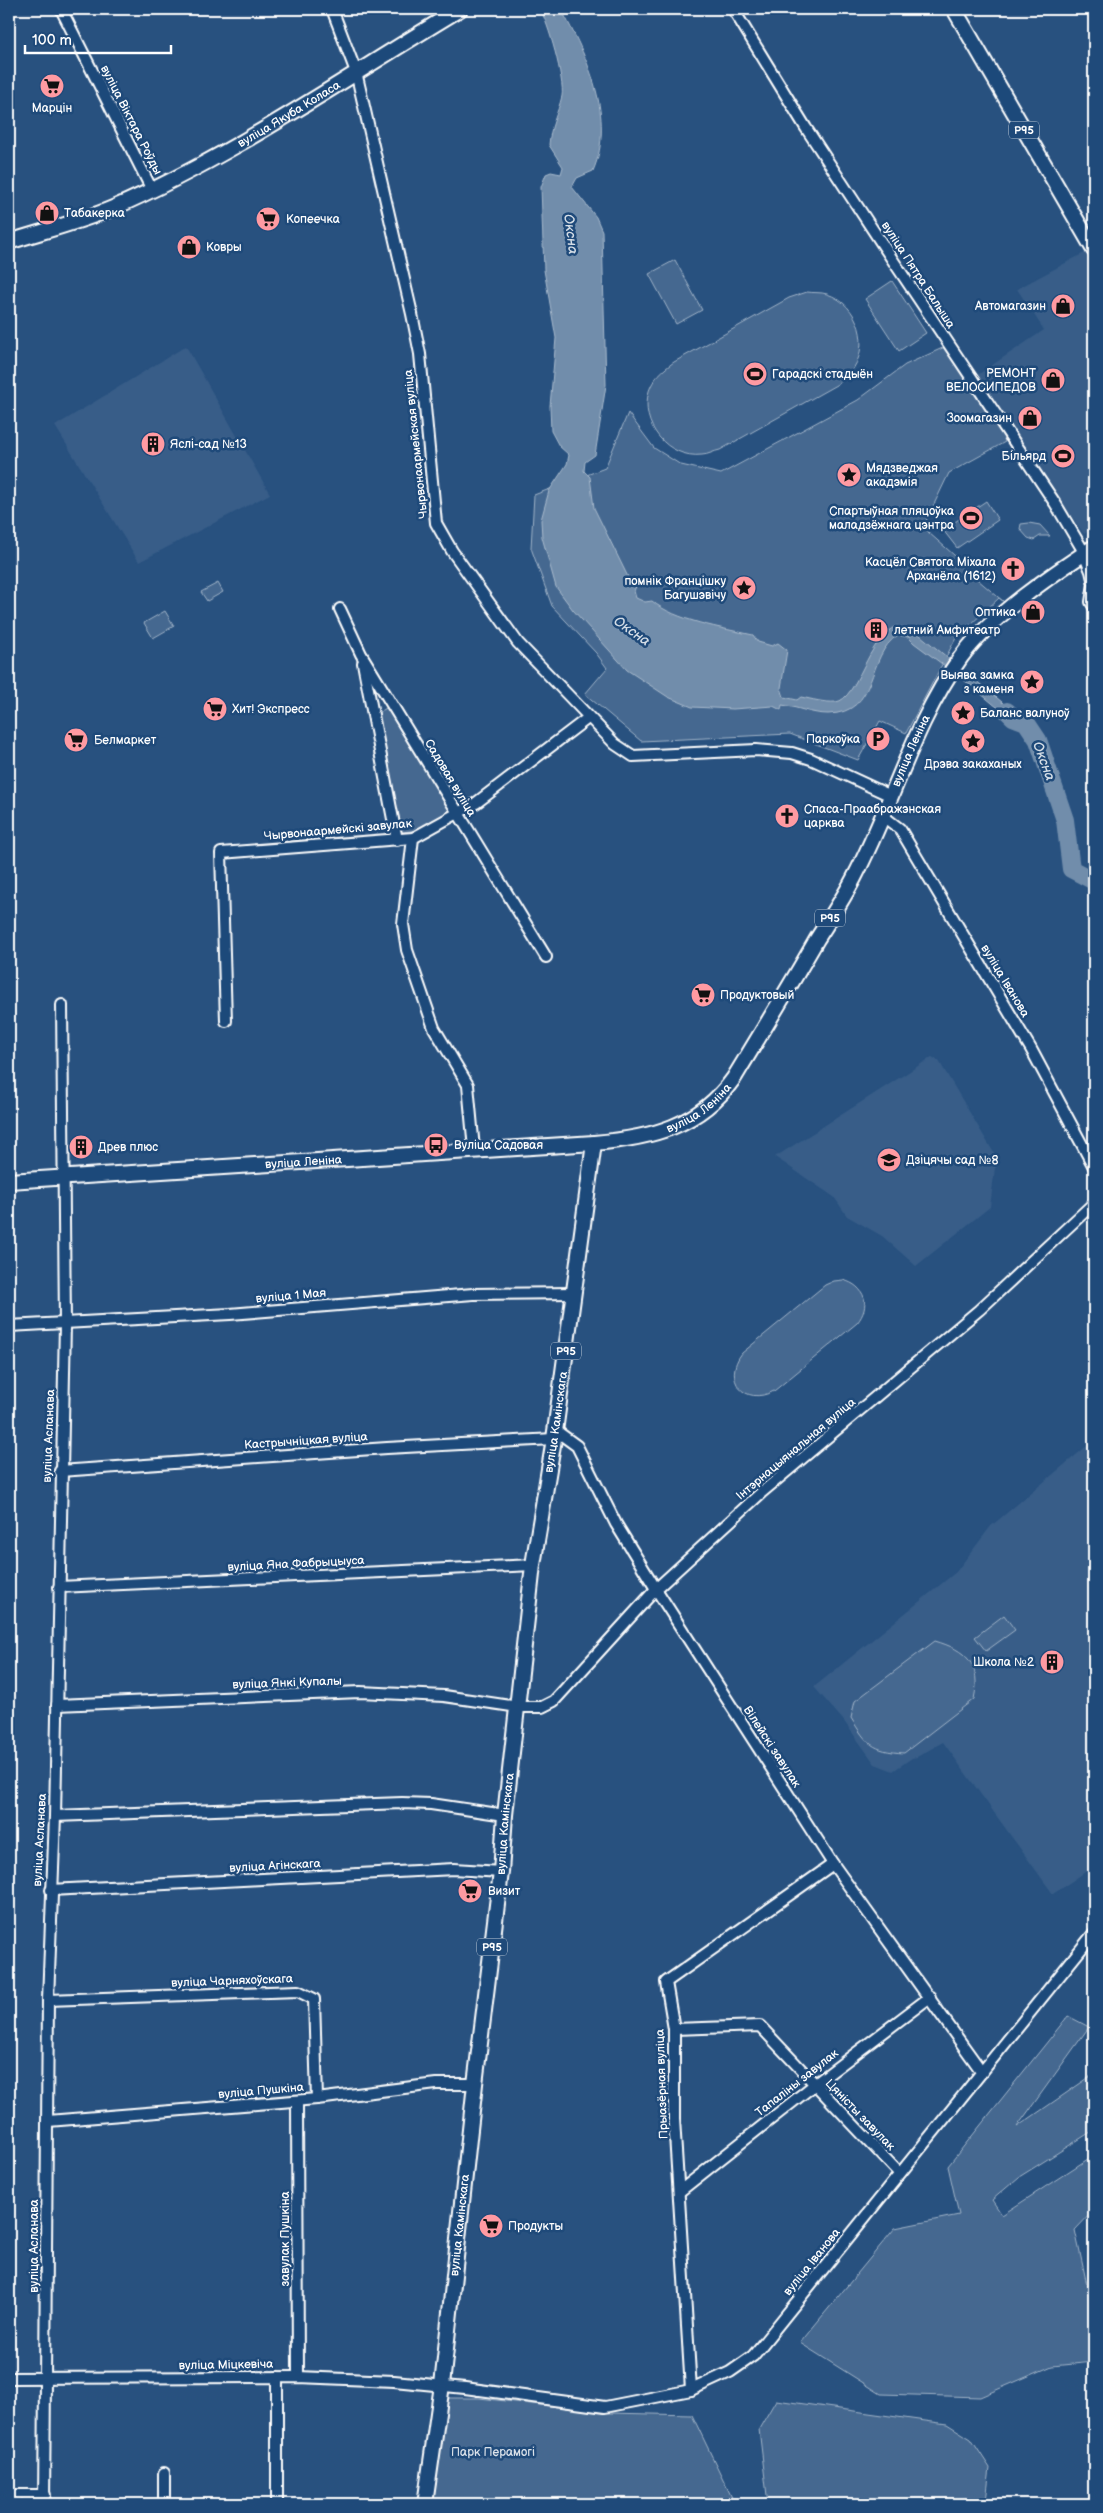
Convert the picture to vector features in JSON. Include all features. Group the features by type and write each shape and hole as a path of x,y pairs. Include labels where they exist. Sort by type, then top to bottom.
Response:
{"main road":[{"name":"вуліца Якуба Коласа","path":"9,242 111,209 152,190 282,118 460,9"},
{"name":"Р95","path":"954,9 1094,250"},
{"name":"вуліца Якуба Коласа","path":"9,252 94,220 111,209"},
{"name":"вуліца Леніна","path":"9,1181 474,1149 594,1143 629,1139 679,1126 704,1111 725,1091 853,879 944,684 961,658 986,629 1062,567 1089,551"},
{"name":"вуліца Камінскага","path":"425,2504 442,2385 475,2084 501,1872 504,1815 533,1565 554,1434 594,1143"}],"street":[{"name":"вуліца Віктара Роўды","path":"61,9 152,190"},
{"name":"Чырвонаармейская вуліца","path":"332,9 356,72 418,346 436,523 452,551 518,643 588,718 615,744 633,756 756,750 792,753 811,759 891,796"},
{"name":"вуліца Пятра Балыша","path":"733,9 806,128 1013,443 1089,551 1094,584 1091,602 1094,607"},
{"name":"Садовая вуліца","path":"340,609 361,654 546,957"},
{"path":"361,654 397,840"},
{"name":"Чырвонаармейскі завулак","path":"226,1021 221,852 413,838 476,803 588,718"},
{"name":"вуліца Іванова","path":"883,816 900,829 1031,1048 1094,1166"},
{"path":"413,838 403,924 406,950 434,1028 468,1085 474,1149"},
{"name":"вуліца Асланава","path":"45,2500 48,2000 55,1816 60,1471 65,1324 62,1178 62,1005"},
{"name":"Інтэрнацыянальная вуліца","path":"518,1707 542,1707 554,1701 656,1589 761,1493 979,1310 1094,1203"},
{"name":"вуліца 1 Мая","path":"9,1326 65,1324 473,1294 574,1293"},
{"name":"Вілейскі завулак","path":"554,1434 577,1446 616,1524 833,1864 982,2072"},
{"name":"Кастрычніцкая вуліца","path":"60,1471 554,1434"},
{"name":"вуліца Яна Фабрыцыуса","path":"59,1587 533,1565"},
{"name":"вуліца Янкі Купалы","path":"57,1705 360,1692 444,1696 518,1707"},
{"path":"55,1816 402,1803 431,1804 504,1815"},
{"name":"Прыазёрная вуліца","path":"691,2390 674,2119 674,2029 665,1987 669,1978 833,1864"},
{"name":"вуліца Агінскага","path":"51,1890 454,1869 501,1872"},
{"name":"вуліца Іванова","path":"442,2385 604,2407 691,2390 730,2372 753,2356 1094,1933"},
{"name":"вуліца Чарняхоўскага","path":"48,2000 298,1991 314,1999 316,2099"},
{"name":"Тапаліны завулак","path":"680,2191 814,2085 930,1997"},
{"name":"Цяністы завулак","path":"674,2029 760,2026 899,2174"},
{"name":"вуліца Пушкіна","path":"48,2121 297,2101 436,2084 475,2084"},
{"name":"завулак Пушкіна","path":"297,2101 298,2377"},
{"path":"277,2377 277,2504"},
{"name":"вуліца Міцкевіча","path":"9,2378 298,2377 442,2385"},
{"path":"164,2473 164,2504"},
{"path":"9,2495 45,2500"}],"shaded area":[{"path":"1086,252 1094,266 1094,527 1084,534 973,378 1044,330 1017,289"},
{"path":"186,346 270,494 139,562 55,426"},
{"name":"Дзіцячы сад №8","path":"932,1057 939,1061 1000,1163 995,1168 990,1207 916,1266 882,1236 847,1216 834,1197 775,1157"},
{"path":"1094,1440 1094,1866 1053,1894 943,1742 912,1758 893,1771 875,1764 843,1720 814,1687 956,1572 991,1526"},
{"path":"17,2140 9,2292 9,2141"}],"green space":[{"path":"675,260 702,310 676,324 649,274"},
{"path":"892,281 926,333 899,351 865,299"},
{"name":"Гарадскі стадыён","path":"807,292 825,293 838,299 854,317 861,339 860,351 857,363 847,377 720,450 709,454 690,455 678,451 659,437 652,427 647,403 653,382 666,368 789,298"},
{"path":"947,346 1005,442 949,473 925,523 929,533 954,555 964,568 1004,602 999,598 956,638 906,733 880,721 858,760 790,734 641,741 585,694 607,668 596,653 552,606 531,548 534,495 605,468 628,413 654,448 681,465 721,474 858,400 905,365"},
{"path":"986,501 998,520 957,548 943,530"},
{"path":"1021,524 1040,525 1050,536 1040,536 1034,540 1028,538 1020,529"},
{"path":"218,583 223,592 207,601 201,592"},
{"path":"165,611 174,626 153,638 144,623"},
{"path":"388,707 450,812 418,830 402,832 378,713"},
{"path":"843,1280 857,1287 864,1297 864,1310 857,1323 774,1391 763,1395 754,1395 745,1393 739,1388 735,1381 734,1372 736,1363 742,1353 825,1285"},
{"path":"1004,1615 1015,1630 986,1651 975,1637"},
{"path":"935,1641 955,1649 969,1660 976,1676 974,1699 904,1753 877,1748 866,1740 851,1718 855,1701"},
{"path":"1068,2016 1089,2027 1017,2127 1094,2074 1094,2130 1019,2177 992,2200 1002,2215 1094,2155 1094,2210 1075,2230 1094,2317 1094,2362 1052,2366 980,2397 881,2394 800,2343 895,2228 959,2215 948,2166"},
{"name":"Парк Перамогі","path":"448,2398 479,2398 610,2413 692,2415 735,2504 433,2504"},
{"path":"776,2400 947,2424 971,2439 990,2468 986,2501 967,2504 768,2504 759,2429"}],"water":[{"path":"540,9 561,9 589,67 600,109 599,151 593,171 577,178 572,187 596,217 602,231 606,385 595,455 585,462 584,471 590,477 594,508 629,579 637,584 634,591 636,598 645,602 652,601 662,608 686,619 753,635 758,642 772,646 778,643 787,650 781,688 784,697 797,700 801,697 832,702 844,698 857,680 870,654 887,632 897,626 912,630 908,637 898,635 888,644 880,656 864,694 856,704 845,711 822,714 782,705 781,710 773,706 733,709 692,707 668,697 627,670 573,610 556,587 542,537 541,520 549,491 567,464 569,455 559,446 551,431 550,406 556,338 544,270 541,187 546,174 551,172 561,174 563,167 549,145 552,126 562,96 562,88 555,52"},
{"path":"915,631 1002,702 1011,713 1026,722 1015,722 969,684 914,643 909,638"}],"waterway":[{"name":"Оксна","path":"1007,711 1013,717 1026,722 1038,740 1065,820 1071,869 1094,881"}],"place":[{"name":"Марцін","path":"52,86"},
{"name":"Табакерка","path":"47,213"},
{"name":"Копеечка","path":"268,219"},
{"name":"Ковры","path":"189,247"},
{"name":"Автомагазин","path":"1063,306"},
{"name":"Гарадскі стадыён","path":"755,374"},
{"name":"РЕМОНТ ВЕЛОСИПЕДОВ","path":"1053,380"},
{"name":"Зоомагазин","path":"1030,418"},
{"name":"Яслі-сад №13","path":"153,444"},
{"name":"Більярд","path":"1063,456"},
{"name":"Мядзведжая акадэмія","path":"849,475"},
{"name":"Спартыўная пляцоўка маладзёжнага цэнтра","path":"971,518"},
{"name":"Касцёл Святога Міхала Арханёла (1612)","path":"1013,569"},
{"name":"помнік Францішку Багушэвічу","path":"744,588"},
{"name":"Оптика","path":"1033,612"},
{"name":"летний Амфитеатр","path":"876,630"},
{"name":"Выява замка з каменя","path":"1032,682"},
{"name":"Хит! Экспресс","path":"215,709"},
{"name":"Баланс валуноў","path":"963,713"},
{"name":"Паркоўка","path":"878,739"},
{"name":"Белмаркет","path":"76,740"},
{"name":"Дрэва закаханых","path":"973,741"},
{"name":"Спаса-Праабражэнская царква","path":"787,816"},
{"name":"Продуктовый","path":"703,995"},
{"name":"Вуліца Садовая","path":"436,1145"},
{"name":"Древ плюс","path":"81,1147"},
{"name":"Дзіцячы сад №8","path":"889,1160"},
{"name":"Школа №2","path":"1052,1662"},
{"name":"Визит","path":"470,1891"},
{"name":"Продукты","path":"491,2226"}]}
